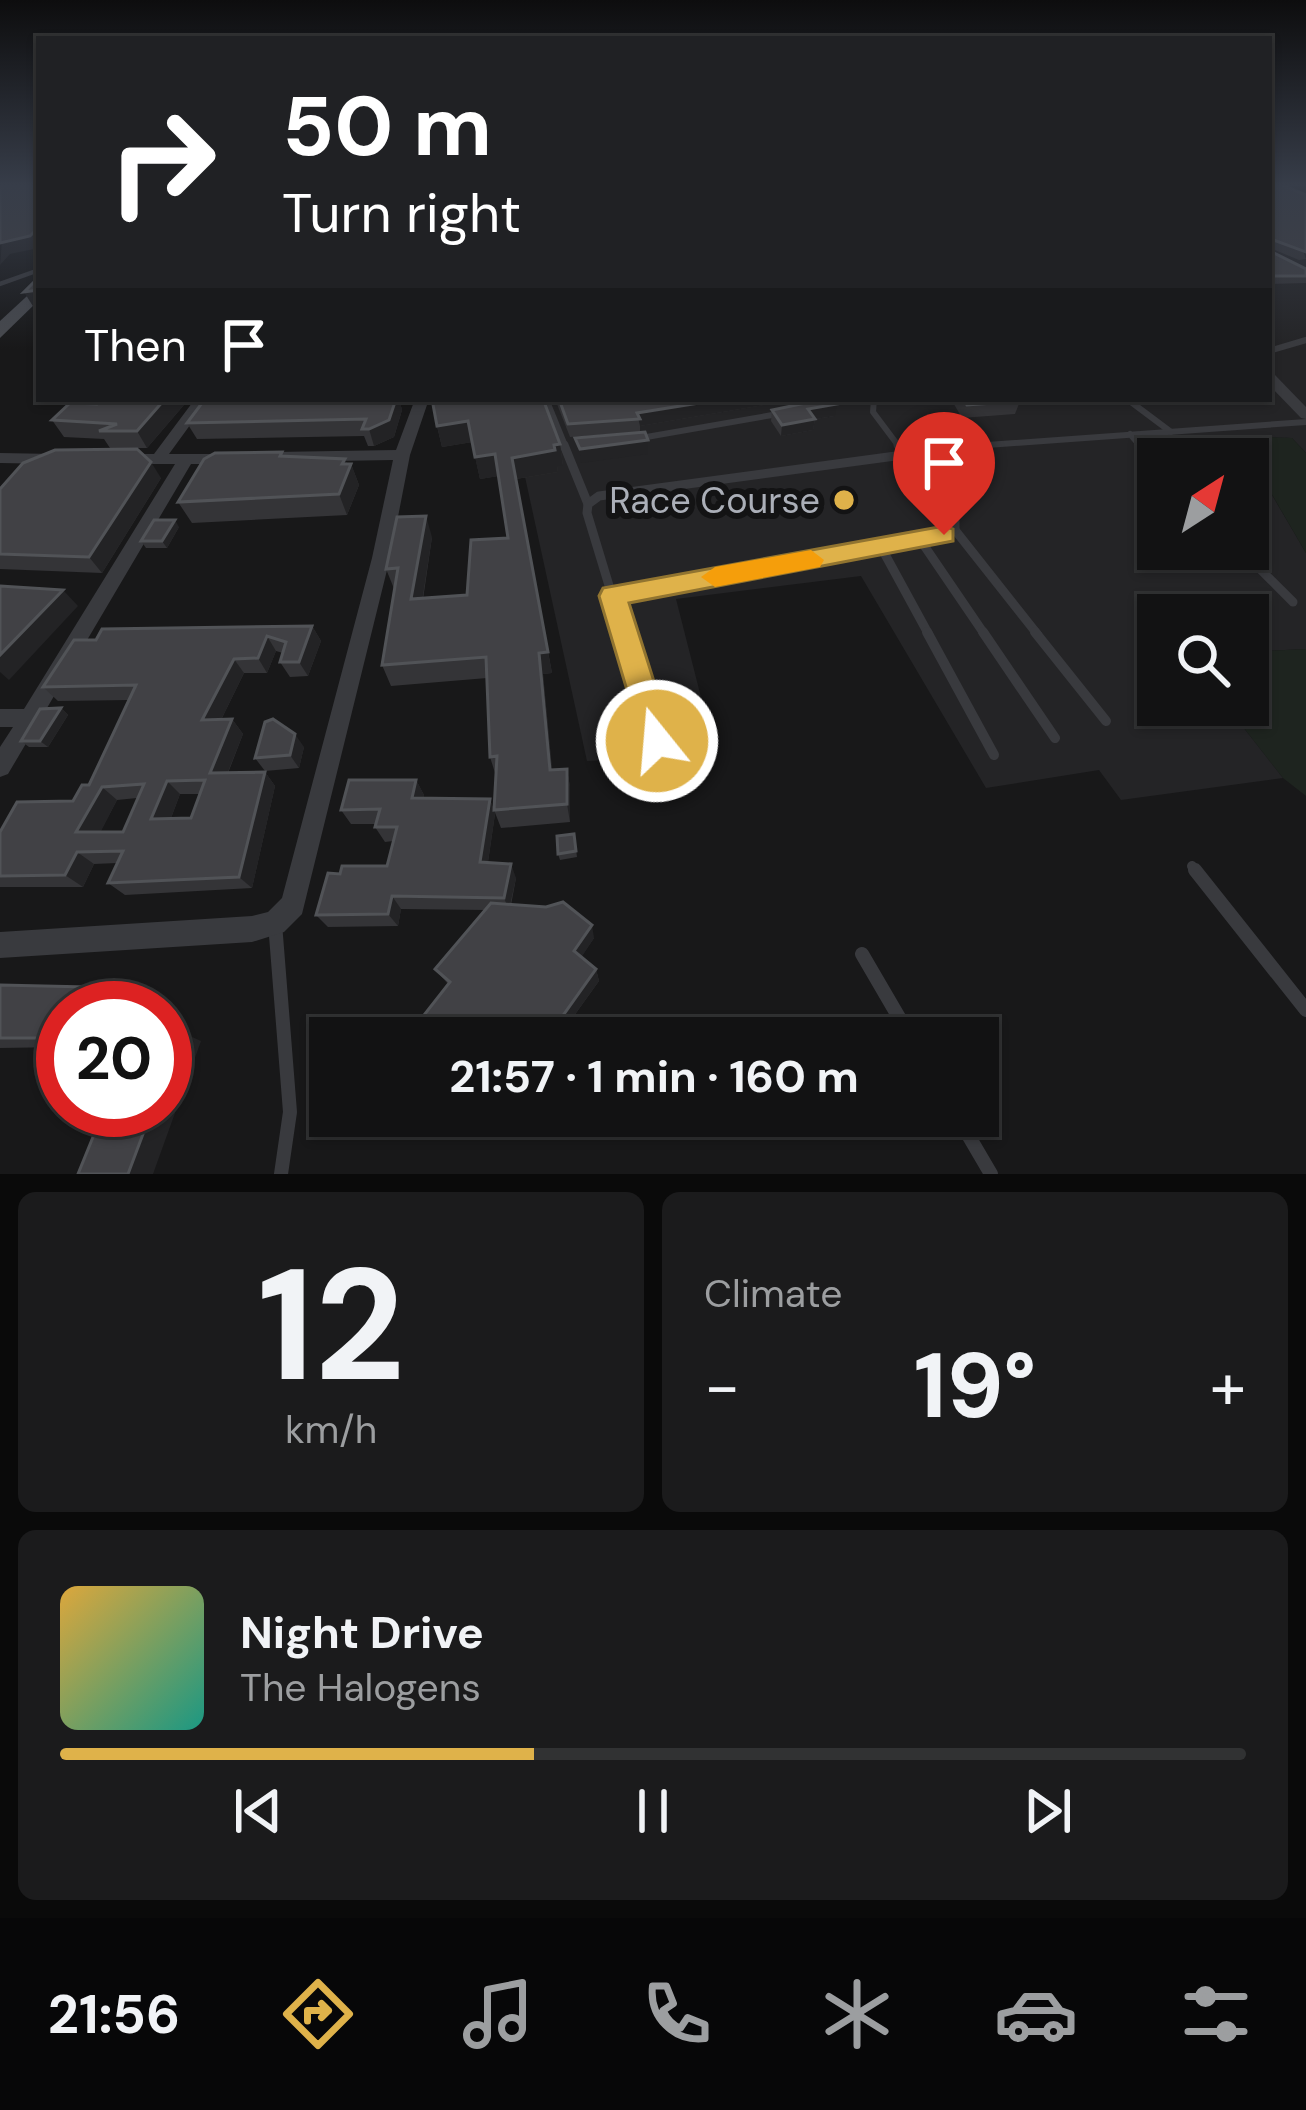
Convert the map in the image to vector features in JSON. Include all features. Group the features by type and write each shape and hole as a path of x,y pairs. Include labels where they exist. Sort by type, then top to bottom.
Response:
{"main road":[{"path":"2,328 36,293"}],"street":[{"path":"1272,380 1306,418"},
{"path":"158,459 200,402"},
{"path":"0,945 275,923 292,905 402,455 421,402"},
{"path":"258,458 402,455"},
{"path":"0,458 29,466 76,459"},
{"path":"96,459 234,458"},
{"path":"0,767 186,459"},
{"path":"0,718 31,718"}],"lane":[{"path":"0,284 36,271"},
{"path":"1272,351 1306,340"},
{"path":"547,402 588,504 657,741"},
{"path":"874,402 873,412 955,521 955,530 1106,721"},
{"path":"1131,402 1171,432"},
{"path":"633,439 796,409"},
{"path":"588,504 614,492 907,453 1306,418"},
{"path":"1130,434 1137,442"},
{"path":"564,445 582,442"},
{"path":"613,596 921,541 955,530"},
{"path":"921,541 1055,737"},
{"path":"881,547 994,755"},
{"path":"1261,570 1293,602"},
{"path":"1192,866 1306,1010"},
{"path":"275,923 290,1112 281,1174"},
{"path":"862,954 899,1017"},
{"path":"969,1137 991,1174"}],"shaded area":[{"name":"Race Course","path":"1272,239 1306,239 1306,453 1292,438 1137,438 1137,570 1269,570 1269,490 1306,553 1306,649 1269,651 1269,594 1137,594 1137,726 1242,726 1283,778 1121,800 1099,770 986,788 861,576 676,599 716,756 587,761 509,402 1272,402"},
{"path":"1238,436 1292,438 1306,453 1306,553 1269,489 1269,438"},
{"path":"1306,649 1306,796 1283,778 1242,726 1269,726 1269,651"}],"building":[{"path":"1272,239 1272,239 1306,239 1306,252"},
{"path":"1272,252 1306,269 1306,276 1272,276"},
{"path":"162,402 137,431 99,431 117,424 52,420 70,403"},
{"path":"203,402 395,402 389,420 369,429 362,429 366,419 187,423"},
{"path":"433,402 544,402 560,444 554,445 555,450 512,458 548,652 539,653 550,770 567,769 567,804 494,810 497,756 490,757 486,657 382,665 398,568 386,569 397,517 426,516 411,599 467,595 471,540 508,538 495,454 475,457 468,421 437,426"},
{"path":"560,402 705,402 637,413 640,419 568,424"},
{"path":"811,402 837,404 808,409 815,419 782,425 772,410"},
{"path":"645,432 648,440 580,449 575,438"},
{"path":"137,449 151,462 89,557 0,554 0,489 23,463 55,450"},
{"path":"282,452 280,456 345,459 342,464 351,464 339,494 178,502 204,459 215,453"},
{"path":"154,520 175,520 162,541 141,541"},
{"path":"0,586 63,590 0,655"},
{"path":"312,626 299,662 280,662 286,642 267,636 258,658 234,659 202,720 232,719 210,773 265,772 239,877 108,883 123,851 77,852 65,875 0,876 0,832 17,802 73,801 82,785 89,785 136,685 43,687 74,640 96,640 102,629","holes":["205,780 191,818 151,819 167,781","144,784 123,832 76,832 102,787"]},
{"path":"61,708 40,741 21,741 40,709"},
{"path":"273,719 295,734 290,755 255,758 265,722"},
{"path":"349,780 416,780 412,798 490,799 480,862 511,864 504,898 392,896 388,914 316,915 328,873 340,874 342,866 387,866 397,827 375,827 380,809 341,810"},
{"path":"574,834 576,851 558,854 557,836"},
{"path":"563,902 592,925 574,951 596,969 562,1017 422,1017 450,982 435,969 491,903 546,907"},
{"path":"0,985 36,986 36,1038 0,1038"},
{"path":"93,1137 142,1137 128,1174 78,1174"}],"slow traffic":[{"path":"715,577 811,560"}],"place":[{"name":"Race Course","path":"844,500"}],"route":[{"path":"657,741 613,596 944,535"}]}
